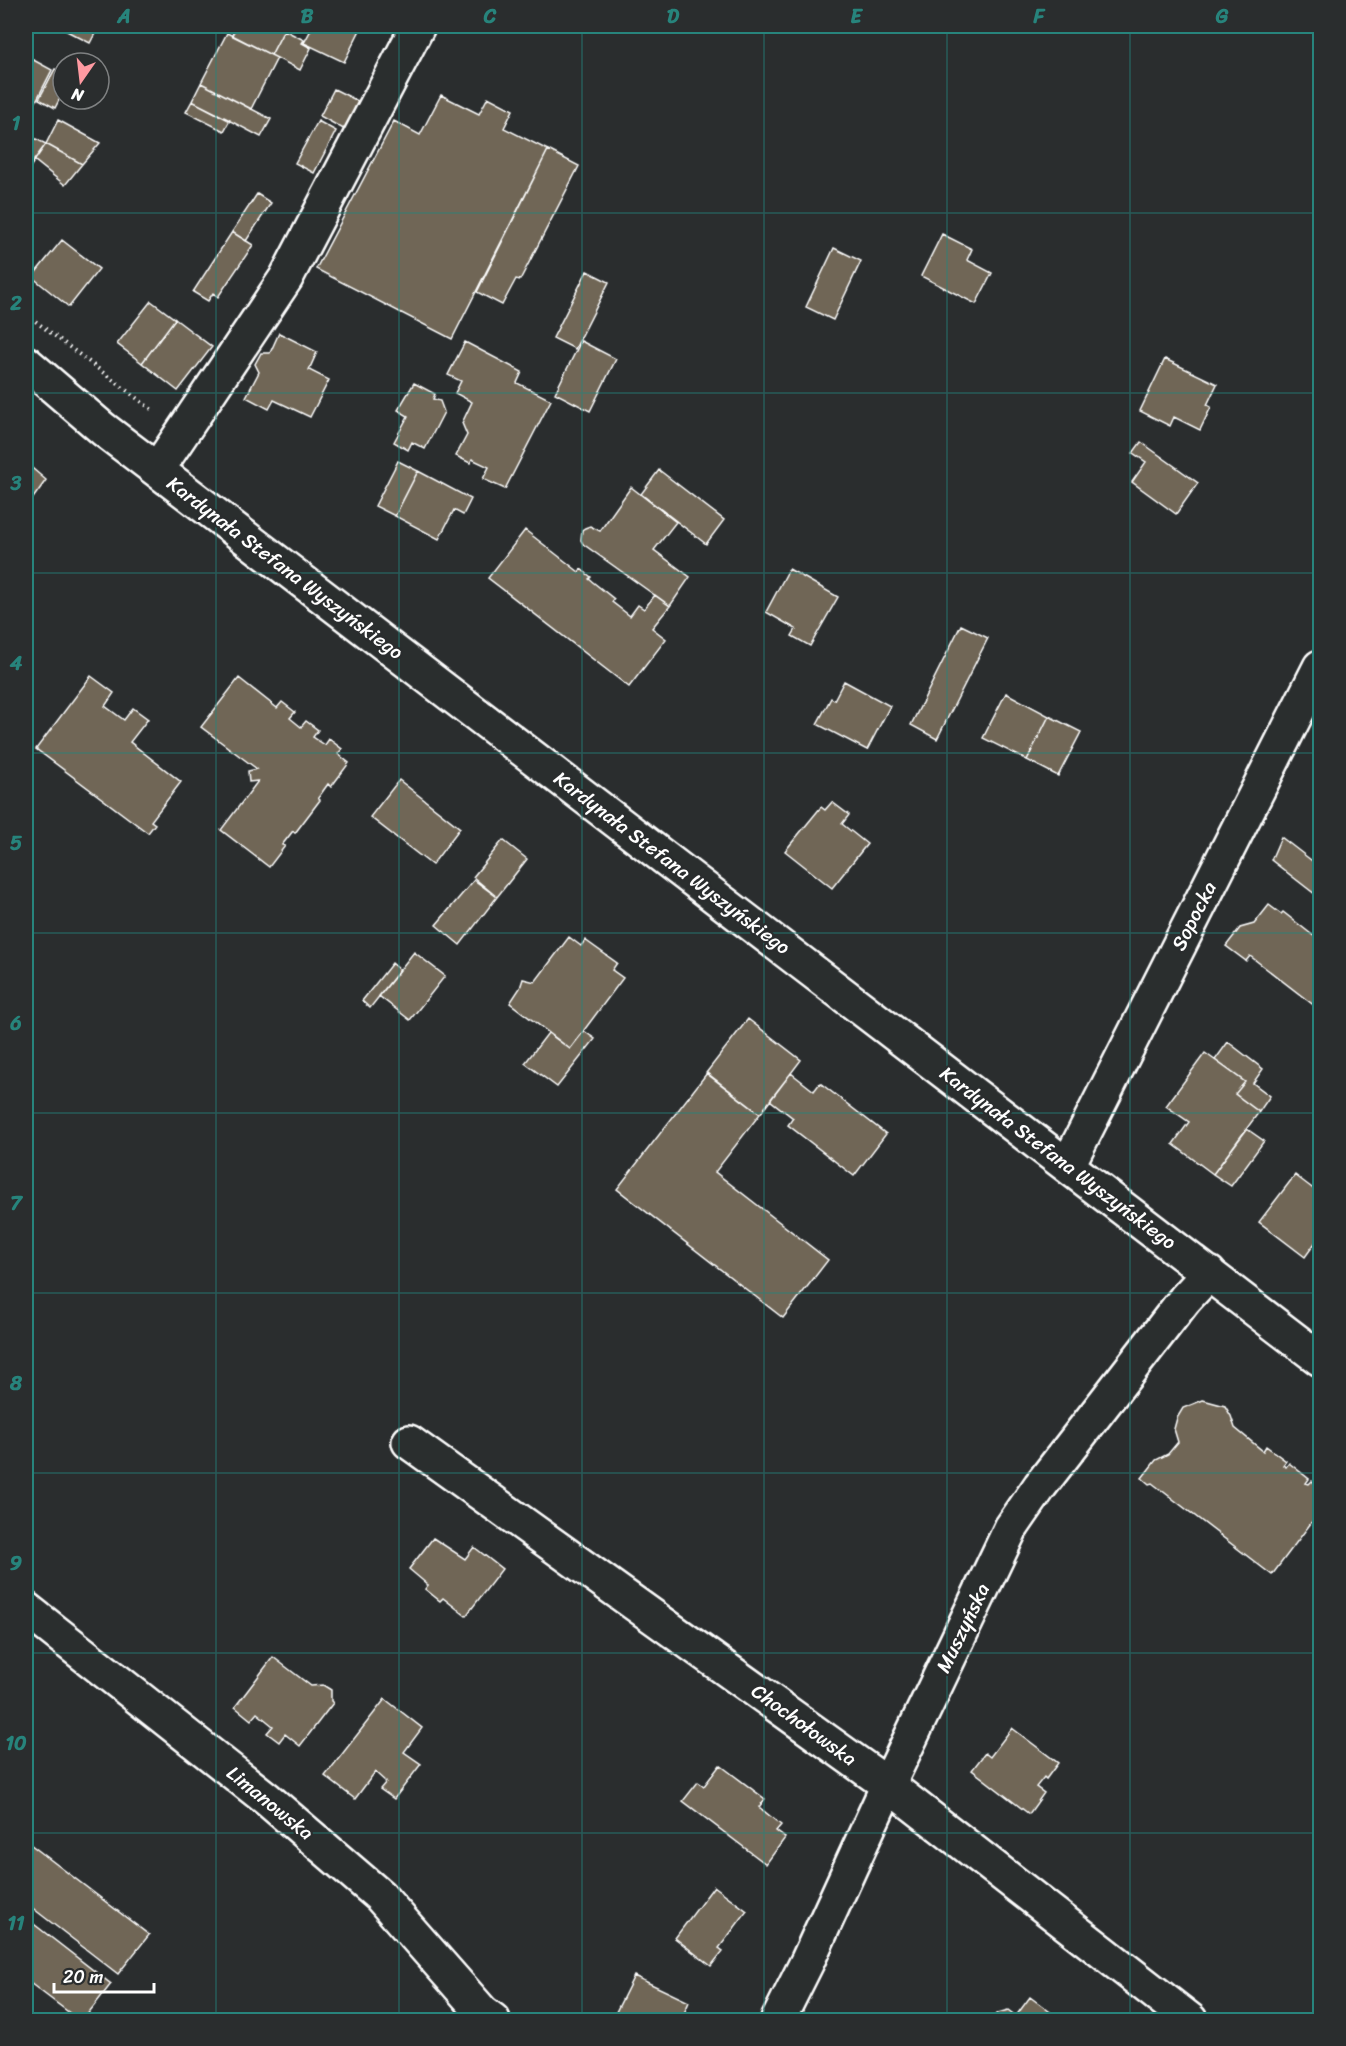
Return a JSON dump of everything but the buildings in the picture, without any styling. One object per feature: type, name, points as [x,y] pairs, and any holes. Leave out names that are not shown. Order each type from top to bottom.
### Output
[{"type":"street","points":[[157,470],[286,278],[418,26]]},
{"type":"street","name":"Kardynała Stefana Wyszyńskiego","points":[[26,363],[103,429],[1320,1359]]},
{"type":"street","name":"Sopocka","points":[[1068,1165],[1320,668]]},
{"type":"street","name":"Muszyńska","points":[[778,2020],[1011,1528],[1061,1458],[1185,1299],[1209,1273]]},
{"type":"street","name":"Chochołowska","points":[[409,1442],[888,1785],[1190,2020]]},
{"type":"street","name":"Limanowska","points":[[26,1609],[267,1799],[380,1896],[482,2012],[493,2020]]},
{"type":"path","points":[[26,314],[182,433]]}]
